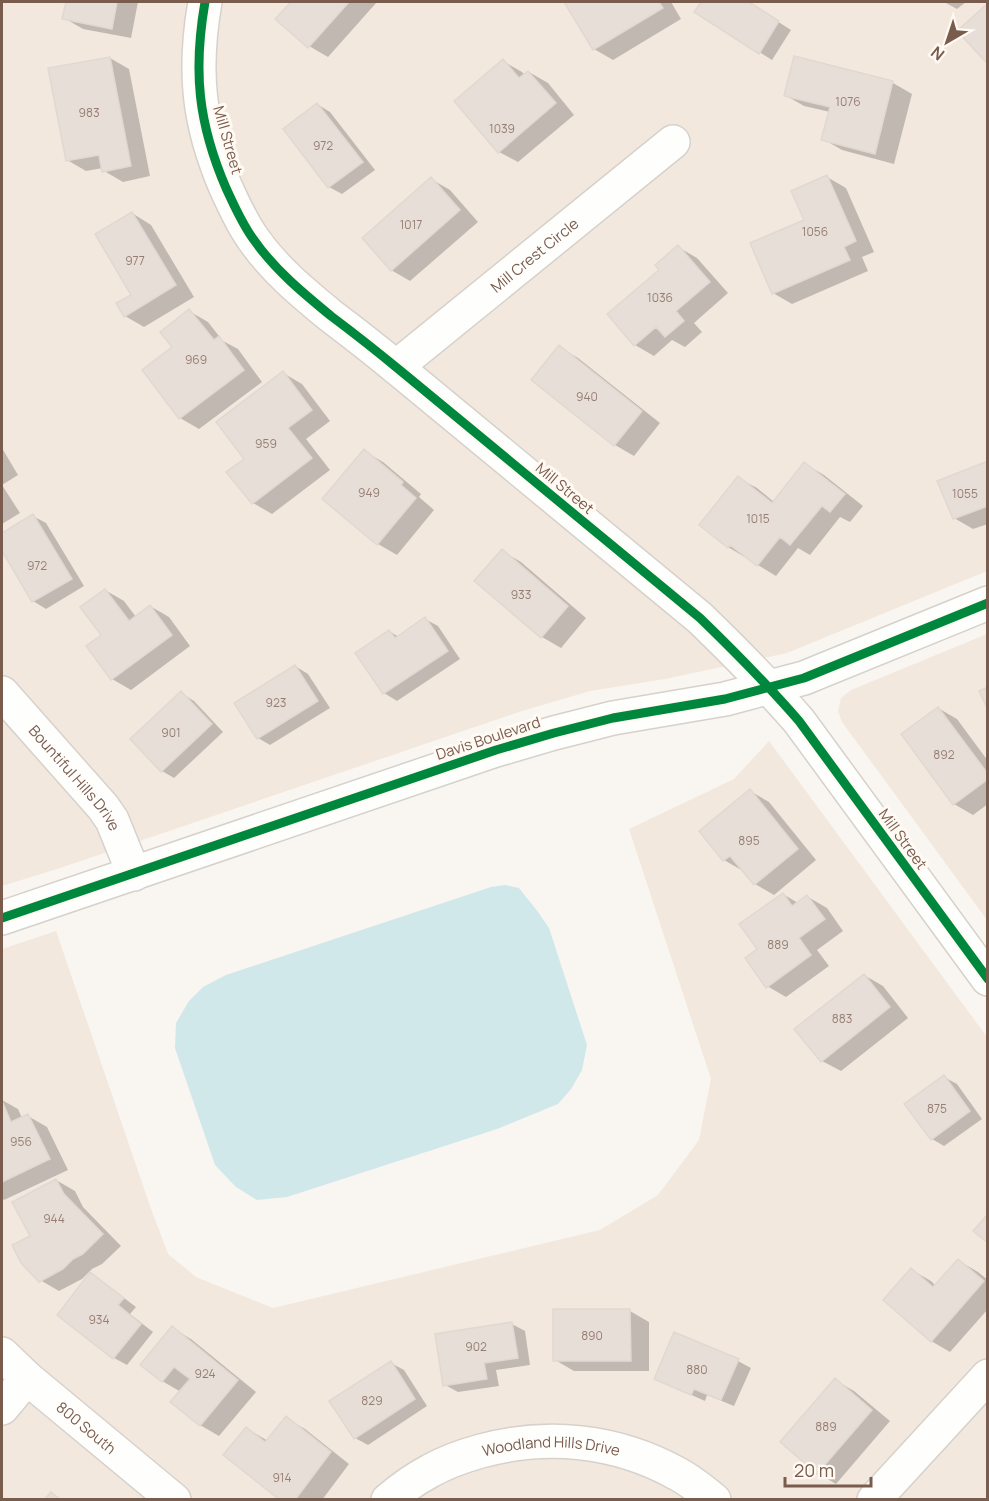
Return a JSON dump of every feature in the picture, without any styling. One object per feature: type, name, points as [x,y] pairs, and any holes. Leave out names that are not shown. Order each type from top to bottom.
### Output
[{"type":"street","name":"Mill Street","points":[[205,2],[199,34],[198,81],[204,124],[216,164],[233,203],[252,238],[274,266],[299,289],[700,618],[770,687],[799,721],[987,979]]},
{"type":"street","name":"Mill Crest Circle","points":[[396,367],[673,142]]},
{"type":"street","name":"Davis Boulevard","points":[[2,918],[485,754],[554,733],[613,718],[725,699],[816,674],[987,603]]},
{"type":"street","name":"Bountiful Hills Drive","points":[[2,693],[103,807],[112,820],[134,874]]},
{"type":"street","name":"800 South","points":[[2,1354],[27,1378],[174,1500]]},
{"type":"street","points":[[874,1500],[987,1376]]},
{"type":"street","points":[[2,1408],[27,1378]]},
{"type":"street","name":"Woodland Hills Drive","points":[[388,1500],[431,1470],[460,1457],[525,1442],[552,1441],[604,1446],[655,1462],[678,1474],[714,1500]]},
{"type":"shaded area","points":[[2,2],[987,2],[987,571],[787,653],[665,679],[590,691],[522,711],[2,886]]},
{"type":"shaded area","points":[[987,634],[987,920],[842,722],[838,711],[841,698],[851,690]]},
{"type":"shaded area","points":[[769,741],[987,1037],[987,1499],[2,1499],[2,949],[56,931],[168,1254],[196,1277],[273,1308],[600,1230],[658,1195],[699,1140],[711,1079],[629,829],[734,779]]},
{"type":"water","points":[[505,885],[519,888],[549,928],[587,1045],[582,1070],[571,1089],[558,1104],[497,1129],[287,1197],[257,1200],[236,1187],[215,1165],[175,1048],[176,1023],[189,1001],[203,987],[226,975],[491,887]]},
{"type":"building","points":[[66,2],[117,2],[112,29],[62,19]]},
{"type":"building","points":[[291,2],[349,2],[308,48],[275,19]]},
{"type":"building","points":[[564,2],[659,2],[663,8],[593,50]]},
{"type":"building","points":[[701,2],[749,2],[779,21],[759,54],[694,12]]},
{"type":"building","points":[[988,3],[988,64],[957,31]]},
{"type":"building","points":[[794,56],[893,81],[875,154],[821,140],[830,107],[784,96]]},
{"type":"building","points":[[110,57],[131,166],[102,172],[99,155],[66,161],[48,68]]},
{"type":"building","points":[[503,59],[519,78],[528,71],[556,103],[498,153],[454,101]]},
{"type":"building","points":[[317,103],[363,162],[328,188],[283,129]]},
{"type":"building","points":[[827,175],[856,241],[844,247],[850,260],[772,294],[750,243],[804,220],[791,191]]},
{"type":"building","points":[[431,177],[460,210],[391,271],[362,238]]},
{"type":"building","points":[[132,212],[176,285],[124,317],[116,303],[131,295],[95,234]]},
{"type":"building","points":[[678,245],[710,282],[676,311],[684,321],[665,337],[656,327],[634,346],[607,314],[659,270],[655,265]]},
{"type":"building","points":[[189,309],[214,340],[219,336],[244,370],[179,419],[142,370],[172,347],[160,332]]},
{"type":"building","points":[[559,345],[642,411],[614,446],[531,380]]},
{"type":"building","points":[[283,371],[312,410],[288,428],[312,458],[252,504],[226,472],[244,459],[216,422]]},
{"type":"building","points":[[364,449],[403,482],[401,485],[416,498],[377,545],[322,499]]},
{"type":"building","points":[[988,461],[988,506],[953,519],[937,481]]},
{"type":"building","points":[[804,462],[845,494],[830,512],[822,506],[790,545],[780,537],[757,566],[730,545],[728,548],[699,525],[738,476],[772,503]]},
{"type":"building","points":[[33,514],[72,579],[32,602],[2,551],[2,533]]},
{"type":"building","points":[[502,549],[568,606],[541,638],[474,581]]},
{"type":"building","points":[[105,589],[129,621],[150,605],[172,635],[111,680],[86,646],[101,635],[80,607]]},
{"type":"building","points":[[425,617],[448,651],[383,694],[355,653],[389,630],[395,638]]},
{"type":"building","points":[[295,665],[318,701],[257,739],[234,703]]},
{"type":"building","points":[[988,687],[988,710],[979,691]]},
{"type":"building","points":[[181,691],[212,724],[161,772],[130,739]]},
{"type":"building","points":[[938,707],[988,774],[988,779],[953,805],[901,734]]},
{"type":"building","points":[[750,789],[798,849],[754,885],[730,856],[723,861],[699,831]]},
{"type":"building","points":[[783,893],[792,906],[807,895],[825,919],[799,938],[811,955],[766,988],[745,958],[757,949],[739,924]]},
{"type":"building","points":[[864,974],[890,1007],[821,1062],[794,1029]]},
{"type":"building","points":[[944,1075],[970,1111],[931,1140],[904,1104]]},
{"type":"building","points":[[2,1101],[11,1122],[28,1114],[50,1159],[2,1182]]},
{"type":"building","points":[[56,1179],[64,1194],[103,1234],[83,1254],[73,1259],[63,1269],[39,1282],[21,1263],[12,1245],[30,1236],[12,1202]]},
{"type":"building","points":[[988,1214],[988,1243],[973,1231]]},
{"type":"building","points":[[958,1259],[984,1281],[931,1342],[883,1300],[911,1268],[933,1287]]},
{"type":"building","points":[[90,1272],[124,1298],[118,1305],[141,1324],[113,1359],[57,1315]]},
{"type":"building","points":[[553,1309],[630,1309],[631,1361],[553,1361]]},
{"type":"building","points":[[512,1322],[518,1358],[484,1363],[487,1379],[443,1386],[435,1334]]},
{"type":"building","points":[[172,1326],[238,1380],[200,1426],[170,1402],[190,1379],[174,1367],[162,1382],[140,1365]]},
{"type":"building","points":[[674,1332],[739,1359],[721,1400],[694,1389],[691,1395],[654,1379]]},
{"type":"building","points":[[391,1361],[415,1399],[354,1439],[329,1401]]},
{"type":"building","points":[[835,1378],[872,1410],[817,1474],[780,1442]]},
{"type":"building","points":[[286,1416],[331,1452],[295,1500],[280,1500],[223,1455],[246,1427],[265,1442]]},
{"type":"building","points":[[51,1492],[61,1500],[44,1500]]},
{"type":"cycle path","points":[[205,2],[201,27],[199,74],[200,97],[209,141],[238,214],[262,251],[310,299],[700,618],[738,656],[799,721],[988,979]]},
{"type":"cycle path","points":[[2,918],[496,750],[613,718],[725,699],[804,678],[988,603]]}]
